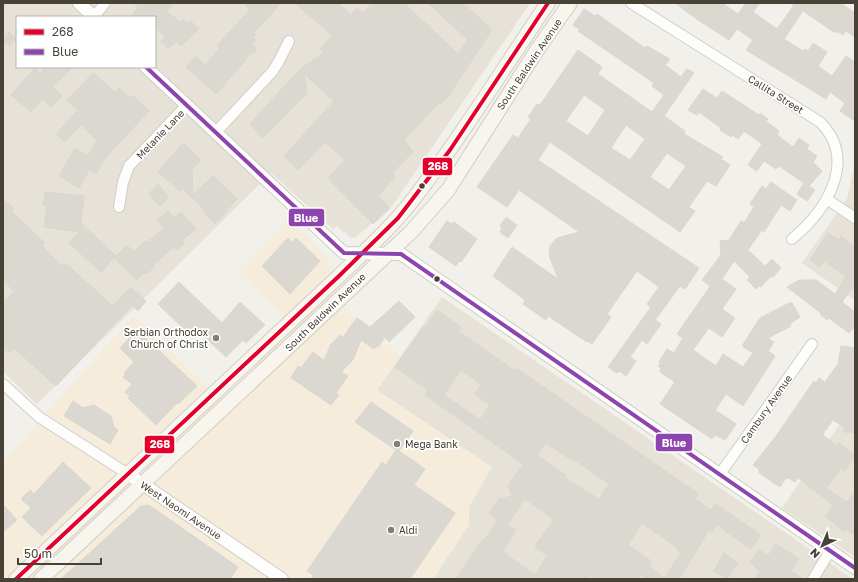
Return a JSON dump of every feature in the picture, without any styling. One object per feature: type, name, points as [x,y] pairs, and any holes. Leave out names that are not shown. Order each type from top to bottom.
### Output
[{"type":"main road","name":"South Baldwin Avenue","points":[[16,579],[362,254],[415,198],[548,3]]},
{"type":"main road","name":"South Baldwin Avenue","points":[[41,579],[411,232],[448,190],[533,56],[568,6]]},
{"type":"street","points":[[79,3],[93,16]]},
{"type":"street","points":[[95,16],[105,3]]},
{"type":"street","name":"Callita Street","points":[[630,3],[826,127],[839,145],[841,155],[839,181],[828,200]]},
{"type":"street","points":[[215,133],[272,72],[289,40]]},
{"type":"street","points":[[147,68],[344,253],[386,255],[401,254],[855,568]]},
{"type":"street","name":"Melanie Lane","points":[[119,207],[123,182],[129,166],[186,106]]},
{"type":"street","points":[[792,239],[806,228],[828,200],[855,218]]},
{"type":"street","name":"Cambury Avenue","points":[[720,474],[812,344]]},
{"type":"street","name":"West Naomi Avenue","points":[[3,384],[39,417],[144,484],[282,579]]},
{"type":"street","points":[[813,579],[830,551]]},
{"type":"shaded area","points":[[3,3],[530,3],[393,205],[356,237],[351,238],[337,226],[333,229],[271,173],[37,404],[3,372]]},
{"type":"shaded area","points":[[855,163],[855,300],[802,263],[847,199]]},
{"type":"shaded area","points":[[289,218],[328,258],[328,266],[347,312],[400,355],[377,390],[492,467],[469,507],[469,525],[433,579],[3,579],[3,461],[134,316],[231,410],[307,340],[237,272]]},
{"type":"shaded area","points":[[442,297],[853,579],[433,579],[469,525],[469,507],[491,467],[377,390]]},
{"type":"shaded area","points":[[855,402],[855,557],[782,508]]},
{"type":"building","points":[[133,3],[174,3],[167,11],[180,22],[183,19],[189,24],[191,21],[199,29],[181,46],[176,42],[168,48],[161,42],[165,37],[156,28],[156,16],[131,16],[138,8]]},
{"type":"building","points":[[243,3],[281,3],[254,33],[256,34],[253,37],[256,40],[252,44],[256,48],[256,52],[252,53],[216,94],[186,67],[196,56],[205,65],[220,48],[217,46],[220,42],[250,10]]},
{"type":"building","points":[[295,3],[338,3],[351,15],[357,8],[363,13],[372,3],[404,3],[458,54],[468,40],[428,3],[463,3],[492,30],[449,95],[442,103],[439,103],[404,140],[413,152],[392,173],[395,177],[378,196],[390,208],[373,224],[328,178],[345,160],[325,142],[298,170],[284,156],[334,101],[304,74],[307,93],[263,138],[250,124],[299,70],[323,53],[320,49],[332,35]]},
{"type":"building","points":[[675,3],[722,3],[738,14],[746,3],[760,3],[753,12],[777,29],[794,5],[791,3],[841,3],[855,13],[855,37],[846,31],[843,35],[838,32],[834,32],[803,11],[784,39],[803,51],[805,49],[808,51],[813,43],[827,52],[818,66],[832,76],[846,56],[855,62],[855,121],[840,111],[845,103],[830,92],[826,99],[746,50],[753,40],[737,29],[729,40]]},
{"type":"building","points":[[584,9],[595,16],[597,14],[645,48],[647,46],[670,59],[665,65],[681,77],[687,69],[694,73],[664,116],[685,131],[684,134],[723,157],[721,159],[730,165],[716,186],[707,181],[689,207],[695,211],[680,232],[550,142],[538,160],[699,268],[685,289],[680,286],[655,320],[661,324],[647,344],[642,340],[630,357],[636,361],[626,376],[620,371],[617,373],[608,367],[651,307],[647,304],[659,287],[637,271],[607,314],[611,317],[592,344],[548,316],[546,320],[523,304],[525,300],[493,276],[512,247],[558,279],[549,255],[550,246],[557,238],[579,232],[519,190],[507,207],[477,187],[513,135],[518,138],[531,119],[528,117],[537,104],[540,105],[578,50],[602,67],[598,74],[652,112],[664,95],[652,86],[654,83],[578,31],[580,30],[573,25]],"holes":[[[584,95],[605,110],[588,136],[566,121]],[[626,125],[645,139],[630,160],[611,148]],[[667,153],[686,166],[669,190],[650,177]]]},
{"type":"building","points":[[9,32],[16,38],[10,46],[3,40]]},
{"type":"building","points":[[35,68],[40,73],[45,68],[72,68],[53,87],[62,96],[51,107],[43,99],[31,112],[11,95]]},
{"type":"building","points":[[93,73],[115,92],[119,88],[130,98],[132,95],[149,111],[105,158],[96,174],[89,170],[79,188],[59,176],[75,148],[88,156],[97,140],[81,125],[65,142],[56,134],[78,110],[67,100]]},
{"type":"building","points":[[703,89],[717,98],[722,91],[759,115],[760,113],[768,119],[766,121],[779,131],[777,135],[793,147],[799,138],[809,145],[807,149],[817,156],[813,162],[822,171],[809,186],[815,190],[807,201],[797,194],[804,183],[779,166],[776,169],[764,161],[757,171],[748,165],[762,144],[744,131],[738,139],[732,135],[731,137],[720,130],[721,128],[699,112],[697,115],[688,110]]},
{"type":"building","points":[[183,143],[201,160],[192,170],[193,195],[213,176],[237,199],[215,224],[206,215],[207,214],[199,204],[183,189],[180,191],[158,172]]},
{"type":"building","points":[[771,182],[797,200],[790,211],[781,205],[764,232],[762,230],[748,250],[765,266],[772,259],[781,268],[773,277],[771,276],[761,287],[759,286],[756,289],[747,280],[750,277],[734,261],[722,279],[736,289],[722,309],[735,318],[722,337],[709,328],[693,350],[716,366],[723,354],[743,367],[753,353],[742,346],[760,318],[789,303],[792,303],[800,317],[790,324],[791,326],[768,338],[774,342],[768,351],[775,356],[743,406],[726,394],[715,410],[736,424],[725,440],[715,435],[712,439],[660,404],[675,382],[660,372],[661,368],[658,366],[661,363],[659,362],[667,349],[674,353],[683,338],[677,334],[710,286],[702,280],[721,255],[720,241],[729,240],[741,221],[744,223],[754,207],[750,204],[762,186],[766,189]]},
{"type":"building","points":[[158,184],[169,197],[160,206],[148,194]]},
{"type":"building","points":[[45,192],[84,196],[81,223],[116,256],[101,272],[69,243],[79,232],[44,227],[47,206],[43,206]]},
{"type":"building","points":[[3,199],[14,209],[12,212],[45,243],[42,246],[62,266],[65,263],[113,306],[131,287],[146,301],[138,311],[132,305],[56,386],[14,348],[9,353],[3,348],[3,303],[14,291],[3,280]]},
{"type":"building","points":[[168,211],[174,218],[181,212],[196,229],[182,240],[185,243],[177,250],[174,247],[153,265],[155,266],[147,274],[144,272],[137,280],[114,258],[127,245],[134,252],[145,241],[147,242],[164,229],[157,220]]},
{"type":"building","points":[[506,217],[517,225],[508,238],[500,232],[502,228],[500,226]]},
{"type":"building","points":[[447,221],[452,224],[454,222],[477,239],[461,262],[459,261],[456,266],[429,247]]},
{"type":"building","points":[[828,233],[839,240],[841,236],[855,247],[855,284],[842,302],[855,312],[855,326],[849,333],[829,318],[827,320],[820,314],[821,313],[787,287],[799,280],[816,280],[835,294],[846,277],[824,261],[820,267],[810,260]]},
{"type":"building","points":[[288,238],[292,242],[296,238],[320,261],[290,294],[262,266]]},
{"type":"building","points":[[179,282],[222,323],[240,302],[265,325],[246,343],[243,340],[226,357],[194,327],[188,333],[158,304]]},
{"type":"building","points":[[399,301],[415,317],[389,342],[385,337],[378,347],[376,346],[374,349],[361,340],[353,360],[341,372],[348,376],[336,393],[339,395],[331,405],[291,378],[298,366],[301,368],[313,352],[324,360],[331,344],[340,335],[343,337],[357,318],[370,327]]},
{"type":"building","points":[[437,310],[461,327],[458,331],[514,370],[516,368],[696,492],[698,495],[695,499],[711,510],[716,504],[761,535],[751,549],[717,525],[712,532],[709,530],[679,579],[646,579],[641,575],[638,579],[598,579],[591,575],[588,579],[456,579],[483,539],[485,540],[498,520],[489,513],[499,499],[512,496],[508,485],[523,464],[425,395],[428,390],[395,367],[424,326],[425,328]],"holes":[[[461,370],[481,384],[475,394],[490,405],[480,420],[444,395]],[[546,443],[575,462],[576,461],[609,484],[599,499],[565,478],[566,475],[537,455]],[[525,499],[554,520],[535,546],[547,556],[535,575],[503,552],[516,530],[507,525]],[[642,523],[678,548],[677,550],[681,553],[664,578],[649,566],[652,562],[650,560],[628,545]]]},
{"type":"building","points":[[137,330],[197,386],[178,404],[177,403],[156,425],[128,398],[130,396],[125,392],[132,384],[123,377],[126,374],[124,373],[134,362],[120,348]]},
{"type":"building","points":[[841,346],[855,348],[855,433],[844,432],[845,428],[833,420],[825,431],[823,431],[823,435],[837,446],[839,443],[855,455],[845,471],[841,468],[826,488],[847,502],[855,491],[855,535],[846,529],[845,532],[825,516],[833,505],[798,478],[795,482],[789,478],[786,478],[780,487],[759,473],[759,469],[753,465],[776,436],[814,381],[816,383],[819,378],[825,382],[838,364]]},
{"type":"building","points":[[73,401],[83,408],[94,405],[111,416],[114,427],[118,430],[110,444],[64,416]]},
{"type":"building","points":[[371,402],[413,431],[399,451],[425,469],[414,485],[455,513],[410,579],[311,579],[313,575],[307,571],[382,462],[386,465],[396,450],[355,422]]},
{"type":"building","points":[[63,462],[91,488],[42,536],[22,517],[31,508],[21,499],[30,490],[34,494]]},
{"type":"building","points":[[3,504],[17,520],[3,532]]},
{"type":"building","points":[[149,505],[238,567],[230,579],[61,579],[141,506]]},
{"type":"building","points":[[776,544],[799,559],[791,571],[802,579],[754,579],[760,571],[750,563],[759,549],[768,556]]},
{"type":"building","points":[[724,553],[738,563],[727,579],[714,571]]},
{"type":"transit line","name":"268","points":[[16,579],[339,276],[398,218],[450,150],[548,3]]},
{"type":"transit line","name":"Blue","points":[[147,68],[344,253],[401,254],[855,568]]},
{"type":"place","name":"Serbian Orthodox Church of Christ","points":[[216,338]]},
{"type":"place","name":"Mega Bank","points":[[397,444]]},
{"type":"place","name":"Aldi","points":[[391,530]]}]
